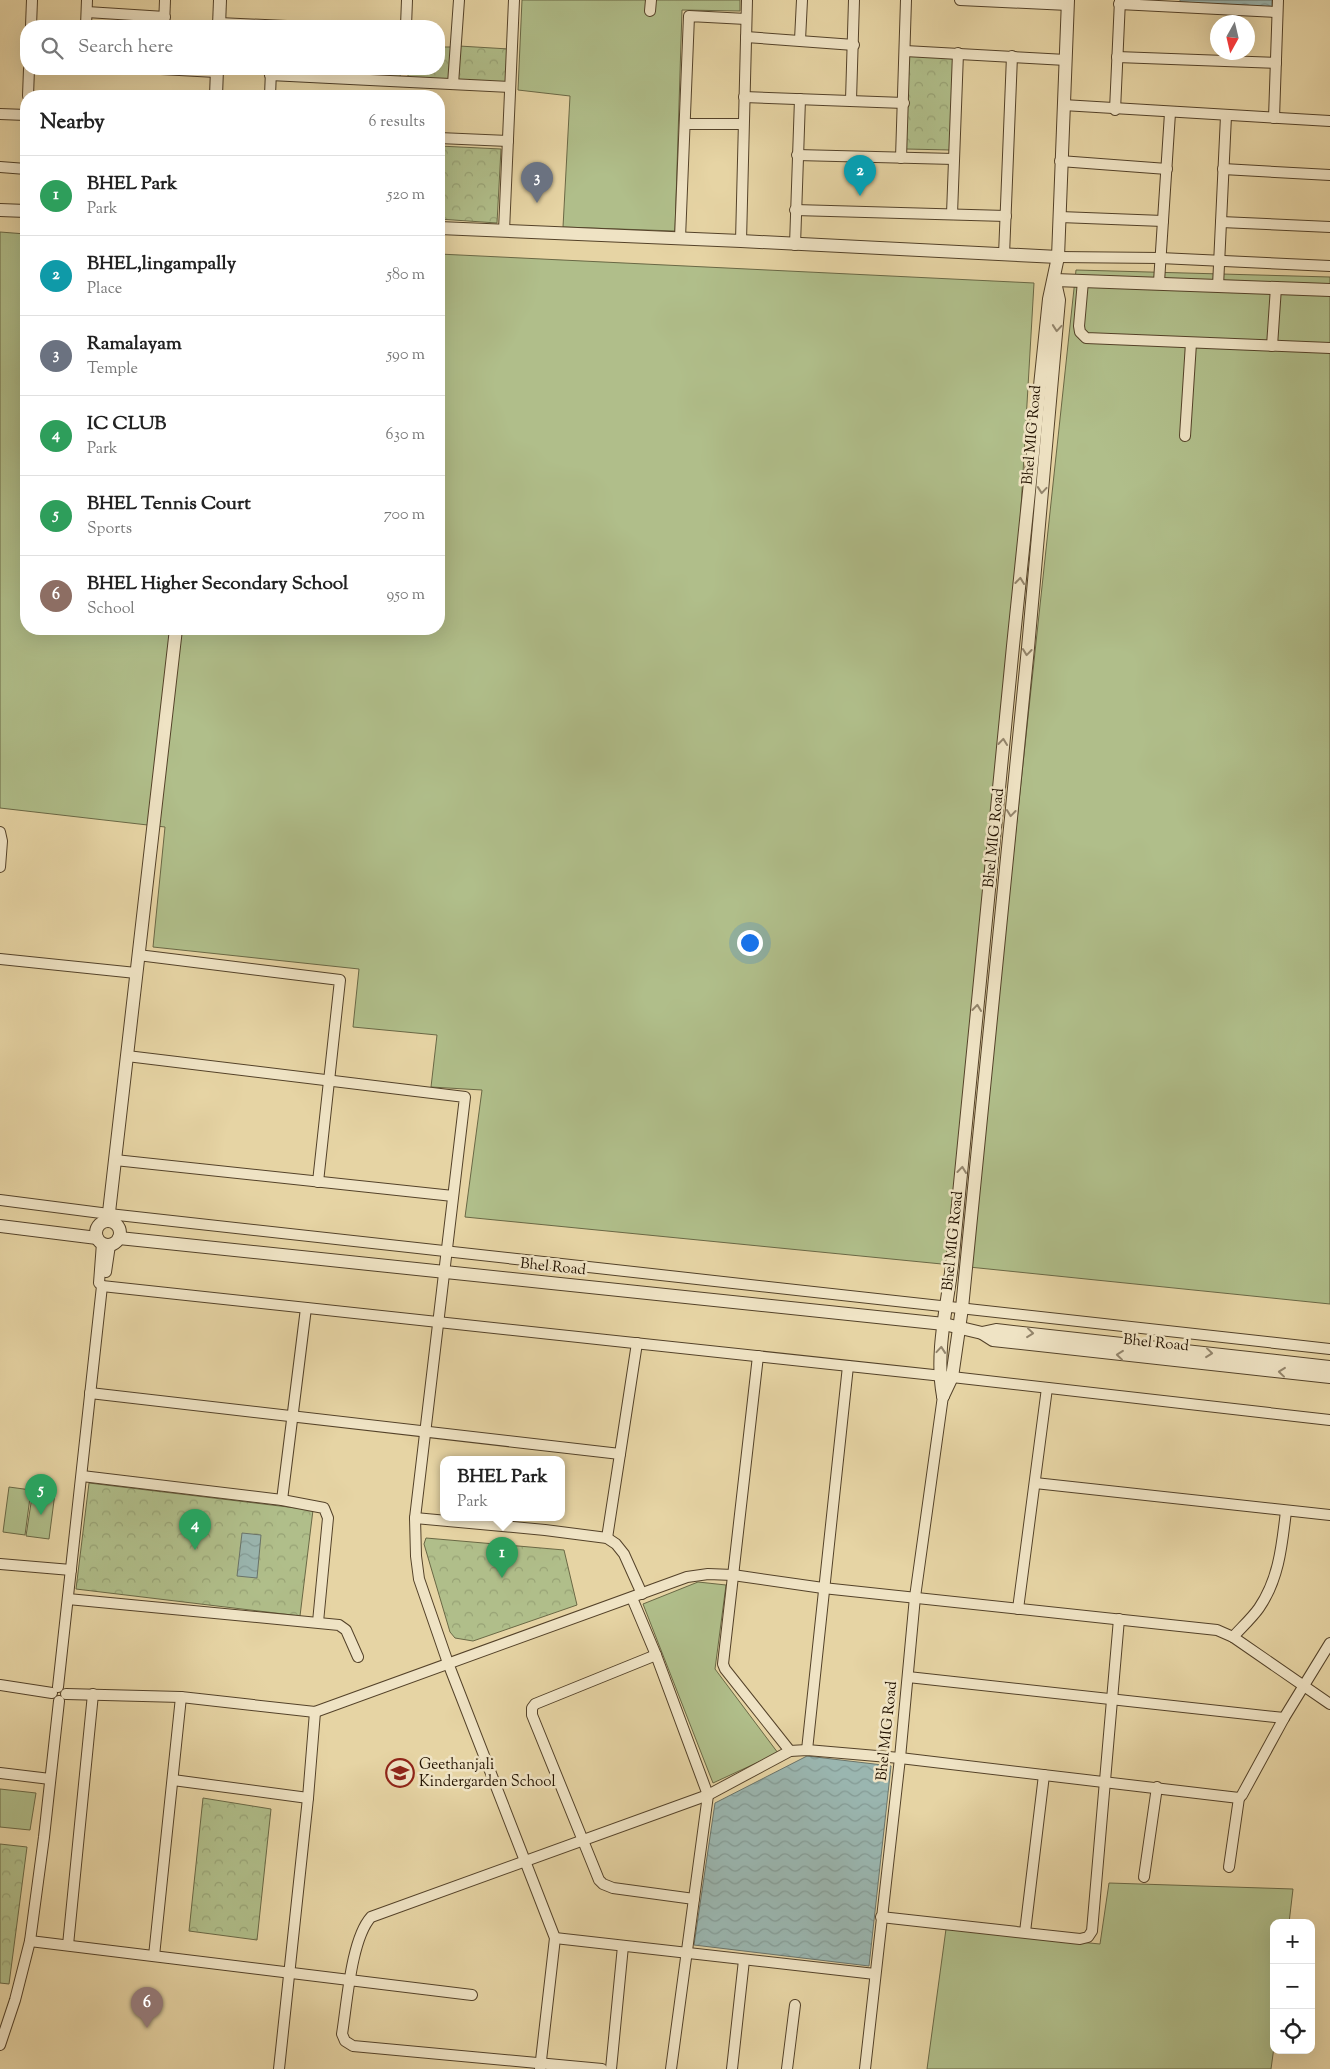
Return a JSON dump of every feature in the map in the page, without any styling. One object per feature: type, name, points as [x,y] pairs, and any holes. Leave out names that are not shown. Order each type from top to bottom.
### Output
[{"type":"street","points":[[31,20],[32,0]]},
{"type":"street","points":[[86,20],[87,0]]},
{"type":"street","points":[[164,20],[165,0]]},
{"type":"street","points":[[219,20],[220,0]]},
{"type":"street","points":[[406,20],[407,0]]},
{"type":"street","points":[[453,84],[459,0]]},
{"type":"street","points":[[504,231],[514,0]]},
{"type":"street","points":[[650,11],[651,0]]},
{"type":"street","points":[[741,241],[747,0]]},
{"type":"street","points":[[800,40],[802,0]]},
{"type":"street","points":[[851,100],[854,0]]},
{"type":"street","points":[[901,158],[906,0]]},
{"type":"street","points":[[961,0],[1068,3]]},
{"type":"street","points":[[1274,118],[1278,0]]},
{"type":"street","points":[[1115,110],[1120,2],[1277,12]]},
{"type":"street","name":"Bhel MIG Road","points":[[943,1396],[939,1376],[944,1324],[1049,299],[1055,280],[1058,257],[1060,161],[1068,3]]},
{"type":"street","points":[[87,12],[149,20]]},
{"type":"street","points":[[680,238],[689,16],[746,19]]},
{"type":"street","points":[[746,37],[854,44]]},
{"type":"street","points":[[905,50],[1066,60]]},
{"type":"street","points":[[952,214],[958,53]]},
{"type":"street","points":[[1004,255],[1012,56]]},
{"type":"street","points":[[1117,57],[1276,63]]},
{"type":"street","points":[[28,90],[29,75]]},
{"type":"street","points":[[216,75],[216,90]]},
{"type":"street","points":[[270,90],[271,75]]},
{"type":"street","points":[[316,75],[510,87]]},
{"type":"street","points":[[744,97],[904,103]]},
{"type":"street","points":[[795,245],[800,99]]},
{"type":"street","points":[[1063,105],[1115,110],[1330,121],[1330,112]]},
{"type":"street","points":[[1159,282],[1170,113]]},
{"type":"street","points":[[0,114],[20,116]]},
{"type":"street","points":[[1218,286],[1226,116]]},
{"type":"street","points":[[685,124],[743,124]]},
{"type":"street","points":[[445,138],[508,142]]},
{"type":"street","points":[[797,155],[954,159]]},
{"type":"street","points":[[1060,161],[1167,169]]},
{"type":"street","points":[[0,168],[20,169]]},
{"type":"street","points":[[1223,170],[1330,175]]},
{"type":"street","points":[[0,210],[20,212]]},
{"type":"street","points":[[795,210],[1006,216]]},
{"type":"street","points":[[1060,217],[1163,221]]},
{"type":"street","points":[[1221,222],[1330,227]]},
{"type":"street","points":[[445,228],[680,238],[1004,255],[1160,258],[1330,266]]},
{"type":"street","points":[[1055,280],[1159,282],[1330,290]]},
{"type":"street","name":"Bhel MIG Road","points":[[865,2069],[900,1758],[915,1597],[943,1396],[952,1377],[962,1308],[1031,618],[1059,300],[1055,280]]},
{"type":"street","points":[[1083,281],[1079,326],[1081,335],[1086,338],[1330,348]]},
{"type":"street","points":[[1272,346],[1276,287]]},
{"type":"street","points":[[1184,436],[1191,343]]},
{"type":"street","points":[[0,2045],[30,1941],[50,1779],[102,1286],[105,1283],[107,1241],[98,1226],[109,1217],[175,635]]},
{"type":"street","points":[[0,832],[2,841],[0,867]]},
{"type":"street","points":[[138,955],[340,980],[318,1182]]},
{"type":"street","points":[[0,958],[136,973]]},
{"type":"street","points":[[127,1056],[465,1097],[415,1518],[416,1556],[419,1579],[448,1663],[555,1938],[540,2066]]},
{"type":"street","points":[[115,1160],[453,1196]]},
{"type":"street","points":[[0,1200],[109,1217],[446,1250],[1330,1349]]},
{"type":"street","points":[[107,1241],[119,1226],[109,1217]]},
{"type":"street","name":"Bhel Road","points":[[0,1226],[107,1241],[444,1271],[944,1324],[982,1333],[993,1340],[1060,1349],[1330,1377]]},
{"type":"street","points":[[102,1286],[952,1377],[1330,1420]]},
{"type":"street","points":[[282,1500],[306,1308]]},
{"type":"street","name":"Bhel Road","points":[[982,1333],[996,1330],[1330,1367]]},
{"type":"street","points":[[607,1538],[637,1343]]},
{"type":"street","points":[[758,1356],[723,1664],[790,1751]]},
{"type":"street","points":[[807,1750],[848,1366]]},
{"type":"street","points":[[1018,1609],[1047,1388]]},
{"type":"street","points":[[90,1393],[620,1454]]},
{"type":"street","points":[[82,1476],[282,1500],[324,1508],[328,1518],[318,1622]]},
{"type":"street","points":[[1035,1483],[1330,1515]]},
{"type":"street","points":[[1232,1637],[1259,1608],[1270,1588],[1279,1566],[1286,1510]]},
{"type":"street","points":[[415,1518],[440,1520]]},
{"type":"street","points":[[448,1521],[607,1538],[616,1544],[624,1554],[656,1654],[708,1795],[671,2069]]},
{"type":"street","points":[[0,1564],[71,1570]]},
{"type":"street","points":[[0,1684],[59,1694],[182,1697],[315,1712],[687,1577],[708,1574],[1217,1630],[1232,1637],[1330,1704]]},
{"type":"street","points":[[68,1599],[339,1624],[343,1627],[358,1657]]},
{"type":"street","points":[[881,1917],[1080,1938],[1088,1937],[1092,1931],[1119,1619]]},
{"type":"street","points":[[1228,1867],[1239,1798],[1284,1718],[1330,1643]]},
{"type":"street","points":[[656,1654],[535,1704],[532,1708],[532,1715],[599,1880],[608,1887],[694,1899]]},
{"type":"street","points":[[908,1678],[1284,1718]]},
{"type":"street","points":[[68,1945],[93,1694]]},
{"type":"street","points":[[154,1956],[182,1697]]},
{"type":"street","points":[[278,2069],[308,1798],[315,1712]]},
{"type":"street","points":[[602,2069],[540,2066],[353,2046],[345,2041],[342,2034],[360,1932],[371,1917],[708,1795],[790,1751],[807,1750],[900,1758],[1239,1798]]},
{"type":"street","points":[[0,1773],[50,1779]]},
{"type":"street","points":[[1025,1932],[1044,1775]]},
{"type":"street","points":[[172,1780],[308,1798]]},
{"type":"street","points":[[1144,1877],[1156,1788]]},
{"type":"street","points":[[555,1938],[875,1974]]},
{"type":"street","points":[[30,1941],[472,1995]]},
{"type":"street","points":[[610,2069],[623,1946]]},
{"type":"street","points":[[732,2069],[744,1960]]},
{"type":"street","points":[[787,2069],[794,2005]]},
{"type":"green space","points":[[522,0],[740,0],[740,11],[682,10],[675,231],[563,227],[570,96],[518,90]]},
{"type":"green space","points":[[459,46],[509,49],[507,84],[457,80]]},
{"type":"green space","points":[[445,47],[453,47],[451,80],[408,79],[408,75],[445,75]]},
{"type":"green space","points":[[908,56],[954,58],[950,150],[906,149]]},
{"type":"green space","points":[[359,75],[400,75],[400,77]]},
{"type":"green space","points":[[445,146],[501,149],[497,223],[445,219]]},
{"type":"green space","points":[[0,232],[20,234],[20,635],[445,635],[445,254],[1034,283],[1013,646],[952,1265],[465,1217],[482,1090],[431,1087],[437,1035],[353,1027],[359,969],[153,947],[165,827],[0,808]]},
{"type":"green space","points":[[1076,270],[1330,277],[1330,1304],[969,1267]]},
{"type":"green space","points":[[89,1483],[313,1510],[300,1616],[76,1589]]},
{"type":"green space","points":[[9,1487],[31,1490],[25,1535],[3,1532]]},
{"type":"green space","points":[[33,1490],[55,1493],[49,1539],[26,1536]]},
{"type":"green space","points":[[426,1538],[564,1550],[577,1605],[473,1641],[455,1638],[450,1632],[424,1544]]},
{"type":"green space","points":[[698,1582],[726,1585],[715,1669],[778,1753],[713,1783],[643,1604]]},
{"type":"green space","points":[[0,1789],[36,1793],[30,1830],[0,1827]]},
{"type":"green space","points":[[203,1798],[271,1809],[257,1940],[189,1931]]},
{"type":"green space","points":[[0,1844],[27,1847],[9,1984],[0,1983]]},
{"type":"green space","points":[[1109,1883],[1293,1889],[1289,1919],[1270,1919],[1270,2054],[1273,2054],[1271,2069],[927,2069],[946,1929],[1100,1944]]},
{"type":"water","points":[[1180,0],[1272,0],[1272,7],[1180,2]]},
{"type":"water","points":[[242,1533],[261,1535],[257,1578],[237,1576]]},
{"type":"water","points":[[807,1756],[891,1766],[869,1966],[694,1945],[715,1803]]},
{"type":"place","name":"BHEL,lingampally","points":[[860,196]]},
{"type":"place","name":"Ramalayam","points":[[537,203]]},
{"type":"place","name":"BHEL Tennis Court","points":[[41,1515]]},
{"type":"place","name":"IC CLUB","points":[[195,1550]]},
{"type":"place","name":"BHEL Park","points":[[502,1578]]},
{"type":"place","name":"Geethanjali Kindergarden School","points":[[400,1773]]},
{"type":"place","name":"BHEL Higher Secondary School","points":[[147,2028]]}]
